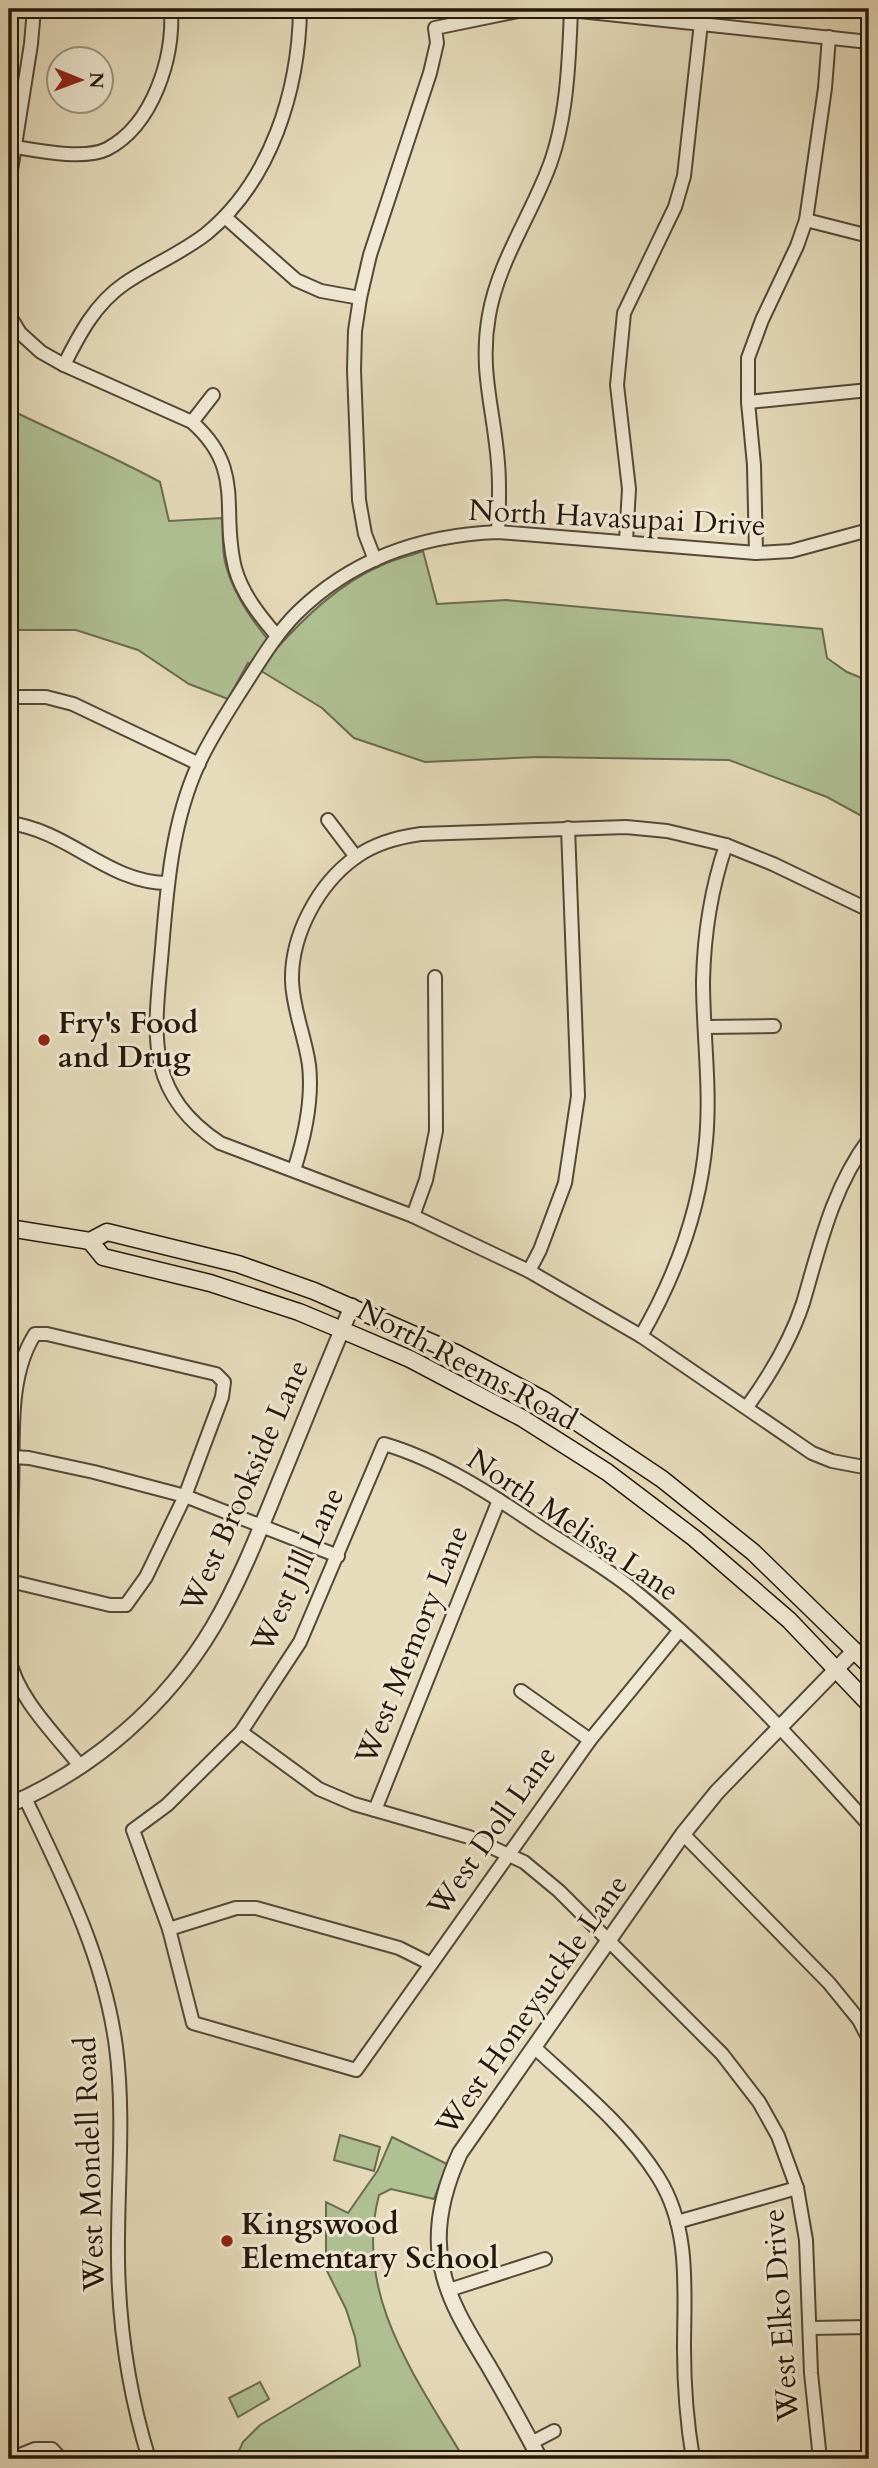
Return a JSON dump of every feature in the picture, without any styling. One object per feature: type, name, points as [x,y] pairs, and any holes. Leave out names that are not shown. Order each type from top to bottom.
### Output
[{"type":"main road","name":"North Reems Road","points":[[9,1228],[90,1241],[107,1232],[238,1264],[352,1307],[456,1353],[544,1400],[651,1472],[753,1552],[869,1665]]},
{"type":"main road","name":"North Reems Road","points":[[90,1241],[103,1257],[199,1280],[264,1300],[342,1330],[410,1359],[522,1418],[607,1472],[694,1538],[789,1620],[869,1704]]},
{"type":"street","points":[[9,183],[34,9]]},
{"type":"street","points":[[16,148],[76,154],[106,149],[145,116],[168,58],[172,30],[171,9]]},
{"type":"street","points":[[64,365],[80,334],[109,297],[138,275],[190,245],[225,217],[253,180],[281,121],[296,61],[300,9]]},
{"type":"street","points":[[375,560],[365,534],[359,500],[354,370],[355,331],[370,255],[430,74],[437,43],[435,28],[528,9]]},
{"type":"street","points":[[498,532],[498,463],[485,377],[489,313],[504,264],[547,172],[559,134],[569,43],[566,9],[869,42]]},
{"type":"street","points":[[626,541],[629,489],[617,385],[624,313],[674,207],[684,176],[701,23]]},
{"type":"street","points":[[756,553],[748,358],[806,220],[825,88],[829,37]]},
{"type":"street","points":[[225,217],[296,280],[321,291],[360,298]]},
{"type":"street","points":[[806,220],[869,236]]},
{"type":"street","points":[[9,315],[20,333],[41,352],[64,365],[192,422],[208,436],[219,453],[227,476],[232,552],[240,581],[251,603],[277,636]]},
{"type":"street","points":[[748,402],[869,390]]},
{"type":"street","points":[[192,422],[213,395]]},
{"type":"street","name":"North Havasupai Drive","points":[[869,533],[791,551],[756,553],[498,532],[446,537],[353,569],[297,613],[277,636],[238,695],[199,764],[177,834],[168,883],[155,1023],[156,1049],[166,1083],[185,1112],[201,1129],[220,1143],[413,1216],[529,1271],[641,1336],[747,1407],[792,1441],[832,1461],[869,1468]]},
{"type":"street","points":[[9,696],[46,697],[73,704],[199,764]]},
{"type":"street","points":[[328,820],[356,857]]},
{"type":"street","points":[[9,823],[50,833],[129,877],[149,883],[168,883]]},
{"type":"street","points":[[294,1170],[305,1136],[309,1101],[309,1066],[292,981],[294,949],[316,899],[356,857],[380,845],[405,836],[568,828],[626,827],[667,831],[726,845],[773,864],[869,910]]},
{"type":"street","points":[[529,1271],[540,1250],[565,1183],[578,1096],[568,828]]},
{"type":"street","points":[[641,1336],[676,1269],[697,1202],[708,1102],[703,981],[706,938],[717,872],[726,845]]},
{"type":"street","points":[[413,1216],[426,1180],[436,1131],[435,977]]},
{"type":"street","points":[[705,1027],[774,1026]]},
{"type":"street","points":[[747,1407],[786,1344],[802,1304],[826,1223],[843,1182],[869,1139]]},
{"type":"street","name":"West Brookside Lane","points":[[9,1805],[81,1767],[123,1734],[185,1668],[213,1628],[262,1525],[352,1307]]},
{"type":"street","points":[[9,1646],[10,1581],[13,1457],[16,1391],[27,1346],[35,1334],[47,1334],[133,1352],[216,1374],[224,1382],[222,1397],[185,1496],[146,1577],[126,1605],[110,1605],[10,1581]]},
{"type":"street","name":"North Melissa Lane","points":[[384,1444],[408,1451],[499,1500],[633,1589],[781,1727],[869,1825]]},
{"type":"street","name":"West Jill Lane","points":[[169,1930],[133,1830],[167,1805],[241,1732],[300,1642],[384,1444]]},
{"type":"street","points":[[13,1457],[94,1472],[185,1496],[338,1556]]},
{"type":"street","name":"West Memory Lane","points":[[375,1810],[499,1500]]},
{"type":"street","name":"West Doll Lane","points":[[169,1930],[193,2023],[356,2070],[590,1740],[680,1630]]},
{"type":"street","name":"West Honeysuckle Lane","points":[[540,2459],[460,2317],[441,2268],[439,2226],[443,2201],[454,2167],[460,2153],[683,1834],[717,1792],[855,1650]]},
{"type":"street","points":[[9,1657],[12,1674],[22,1692],[81,1767]]},
{"type":"street","points":[[521,1691],[590,1740]]},
{"type":"street","name":"West Elko Drive","points":[[241,1732],[319,1789],[355,1804],[469,1837],[524,1862],[559,1891],[722,2054],[765,2113],[778,2136],[797,2188],[806,2240],[811,2373],[820,2459]]},
{"type":"street","name":"West Mondell Road","points":[[25,1798],[82,1919],[100,1971],[112,2022],[120,2113],[118,2259],[121,2321],[131,2390],[149,2459]]},
{"type":"street","points":[[683,1834],[829,1983],[859,2020],[869,2039]]},
{"type":"street","points":[[169,1930],[236,1908],[256,1908],[399,1948],[431,1964]]},
{"type":"street","points":[[534,2047],[626,2133],[660,2180],[677,2222],[685,2267],[684,2351],[693,2459]]},
{"type":"street","points":[[677,2222],[797,2188]]},
{"type":"street","points":[[449,2290],[545,2259]]},
{"type":"street","points":[[810,2328],[869,2327]]},
{"type":"street","points":[[531,2443],[554,2431]]},
{"type":"street","points":[[10,2459],[32,2450],[47,2448],[57,2452],[61,2459]]},
{"type":"green space","points":[[9,409],[160,482],[169,521],[222,518],[224,557],[233,586],[252,619],[276,649],[299,624],[352,581],[387,563],[423,551],[437,604],[506,600],[822,629],[827,658],[847,672],[869,681],[869,820],[827,797],[729,760],[538,757],[425,762],[354,738],[322,708],[248,663],[228,699],[189,684],[138,650],[76,630],[9,630]]},
{"type":"green space","points":[[340,2135],[380,2147],[374,2171],[334,2160]]},
{"type":"green space","points":[[392,2137],[447,2164],[434,2199],[391,2189],[379,2195],[373,2232],[375,2267],[382,2301],[394,2334],[409,2366],[464,2459],[235,2459],[243,2442],[260,2425],[360,2366],[346,2309],[326,2269],[326,2202],[348,2213],[378,2170]]},
{"type":"green space","points":[[260,2382],[269,2399],[238,2417],[229,2398]]},
{"type":"place","name":"Fry's Food and Drug","points":[[44,1040]]},
{"type":"place","name":"Kingswood Elementary School","points":[[227,2241]]}]
